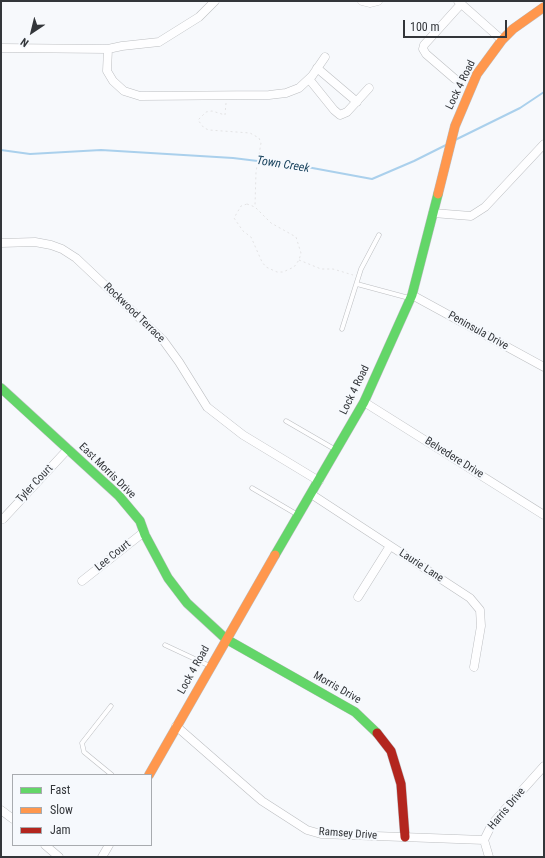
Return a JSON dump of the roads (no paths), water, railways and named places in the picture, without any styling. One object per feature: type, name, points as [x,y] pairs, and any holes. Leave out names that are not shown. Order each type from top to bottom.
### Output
[{"type":"street","points":[[1,48],[108,49],[159,42],[199,17],[215,1]]},
{"type":"street","points":[[362,1],[370,3],[378,1]]},
{"type":"street","points":[[455,79],[426,54],[423,49],[424,45],[460,2],[502,40]]},
{"type":"street","name":"Lock 4 Road","points":[[150,774],[226,638],[364,402],[411,297],[455,126],[463,103],[477,74],[502,40],[513,29],[544,7]]},
{"type":"street","points":[[108,49],[107,71],[113,81],[124,91],[140,96],[226,96],[286,93],[300,88],[309,79],[325,57]]},
{"type":"street","points":[[317,68],[357,102]]},
{"type":"street","points":[[309,79],[334,110],[340,115],[347,112],[369,88]]},
{"type":"street","points":[[433,213],[471,216],[485,207],[544,144]]},
{"type":"street","name":"Rockwood Terrace","points":[[1,243],[35,242],[51,244],[76,258],[164,340],[207,407],[243,435],[319,481]]},
{"type":"street","name":"Peninsula Drive","points":[[411,297],[544,367]]},
{"type":"street","name":"East Morris Drive","points":[[1,388],[119,496],[140,521],[144,532],[168,578],[187,603],[226,638]]},
{"type":"street","name":"Belvedere Drive","points":[[364,402],[544,515]]},
{"type":"street","name":"Tyler Court","points":[[3,519],[68,449]]},
{"type":"street","name":"Laurie Lane","points":[[311,494],[470,598],[480,610],[480,626],[474,667]]},
{"type":"street","name":"Lee Court","points":[[82,581],[144,532]]},
{"type":"street","points":[[358,597],[390,546]]},
{"type":"street","name":"Morris Drive","points":[[226,638],[355,712],[376,731],[391,751],[401,784],[405,837]]},
{"type":"street","name":"Ramsey Drive","points":[[176,726],[262,801],[307,830],[321,834],[484,840]]},
{"type":"street","name":"Harris Drive","points":[[489,857],[484,840],[492,824],[544,766]]},
{"type":"street","points":[[1,810],[12,818]]},
{"type":"street","points":[[46,846],[59,857]]},
{"type":"street","points":[[102,857],[109,846]]},
{"type":"lane","points":[[342,329],[361,269],[379,235]]},
{"type":"lane","points":[[357,284],[411,297]]},
{"type":"lane","points":[[286,420],[336,450]]},
{"type":"lane","points":[[252,488],[299,515]]},
{"type":"lane","points":[[165,645],[210,666]]},
{"type":"lane","points":[[110,706],[82,743],[84,752],[111,774]]},
{"type":"waterway","name":"Town Creek","points":[[455,140],[520,108],[544,92]]},
{"type":"waterway","name":"Town Creek","points":[[1,150],[30,154],[101,150],[233,158],[307,167],[372,179],[446,145]]}]
